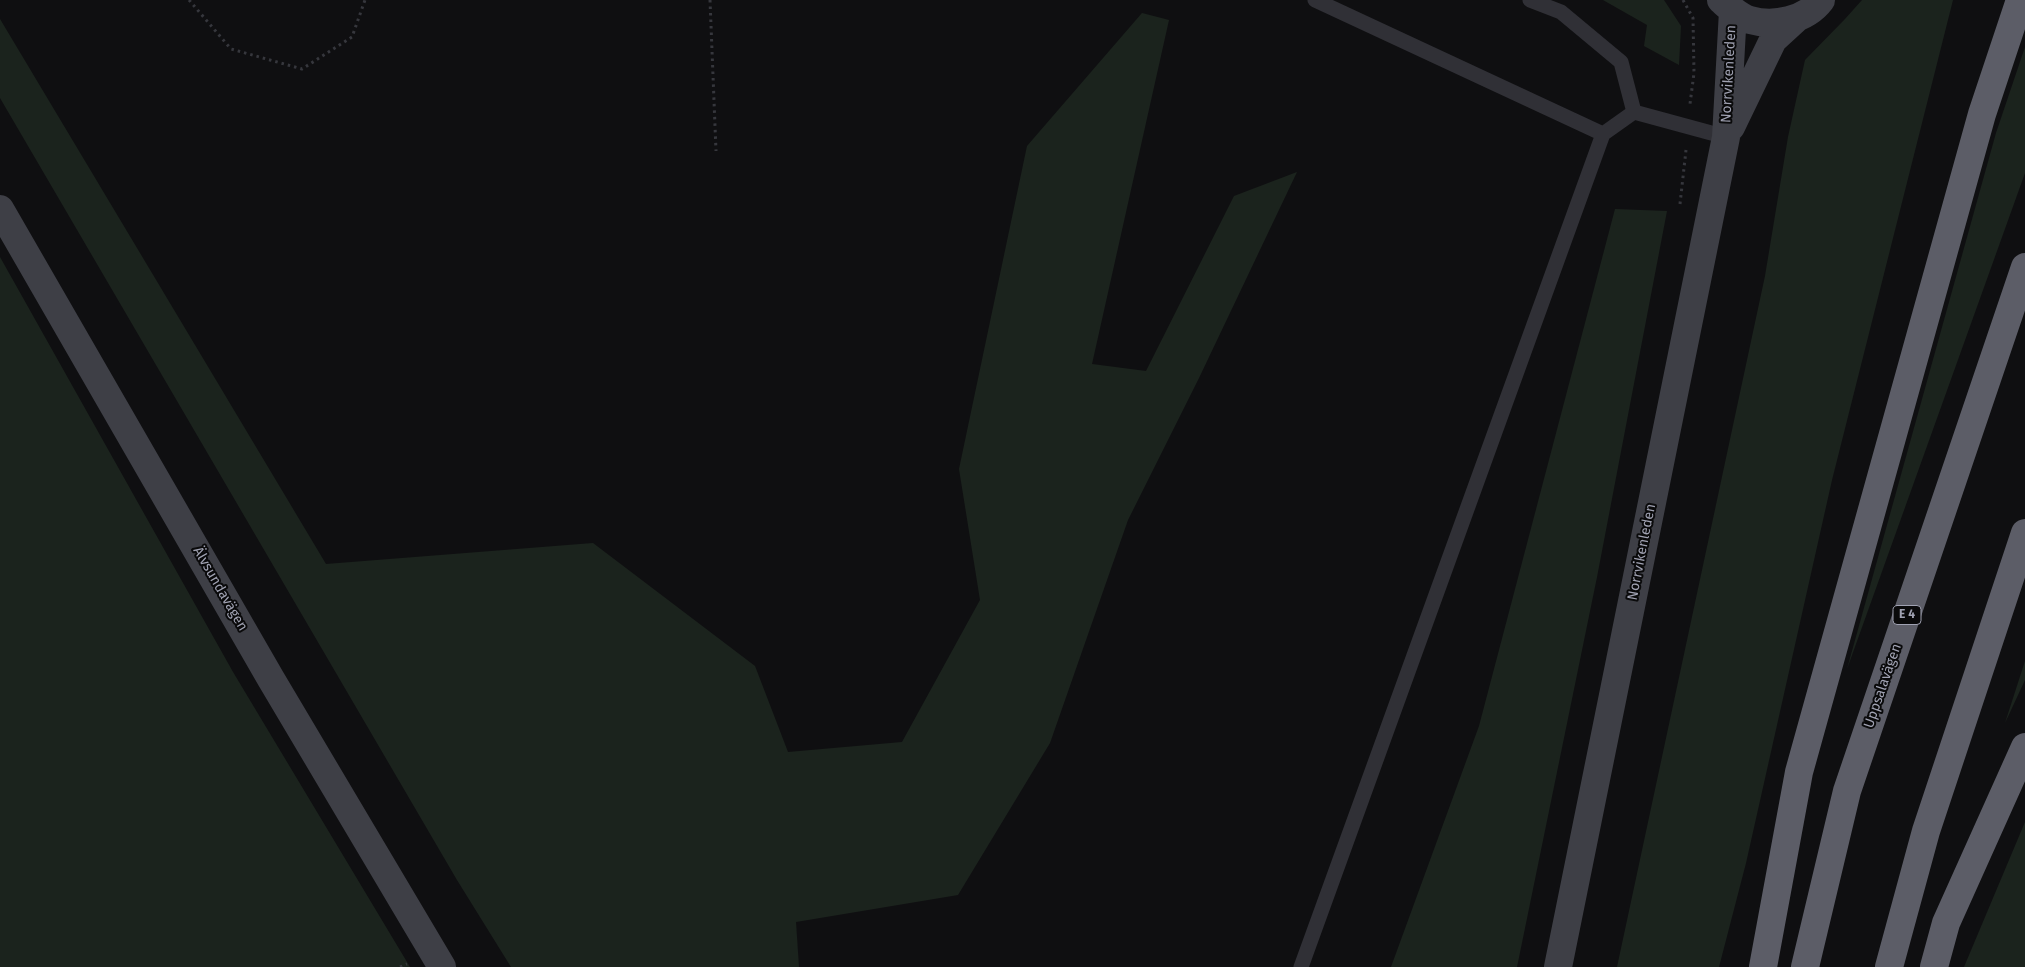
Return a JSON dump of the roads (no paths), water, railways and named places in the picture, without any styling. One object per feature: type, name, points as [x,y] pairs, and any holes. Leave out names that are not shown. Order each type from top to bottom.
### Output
[{"type":"highway","points":[[1763,967],[1798,772],[1982,114],[2020,0]]},
{"type":"highway","name":"Uppsalavägen","points":[[1805,967],[1847,791],[2025,267]]},
{"type":"highway","points":[[1889,967],[1926,831],[2025,534]]},
{"type":"highway","points":[[1934,967],[1946,923],[2025,747]]},
{"type":"main road","points":[[1727,6],[1750,20],[1773,23],[1797,18],[1817,6],[1821,0]]},
{"type":"main road","name":"Norrvikenleden","points":[[1558,967],[1726,137],[1727,6]]},
{"type":"main road","name":"Norrvikenleden","points":[[1726,137],[1773,40],[1797,18]]},
{"type":"main road","name":"Älvsundavägen","points":[[0,209],[271,679],[442,967]]},
{"type":"lane","points":[[1315,0],[1603,134]]},
{"type":"lane","points":[[1530,0],[1561,12],[1620,62],[1634,112]]},
{"type":"lane","points":[[1302,967],[1603,134],[1634,112]]},
{"type":"lane","points":[[1634,112],[1726,137]]}]
